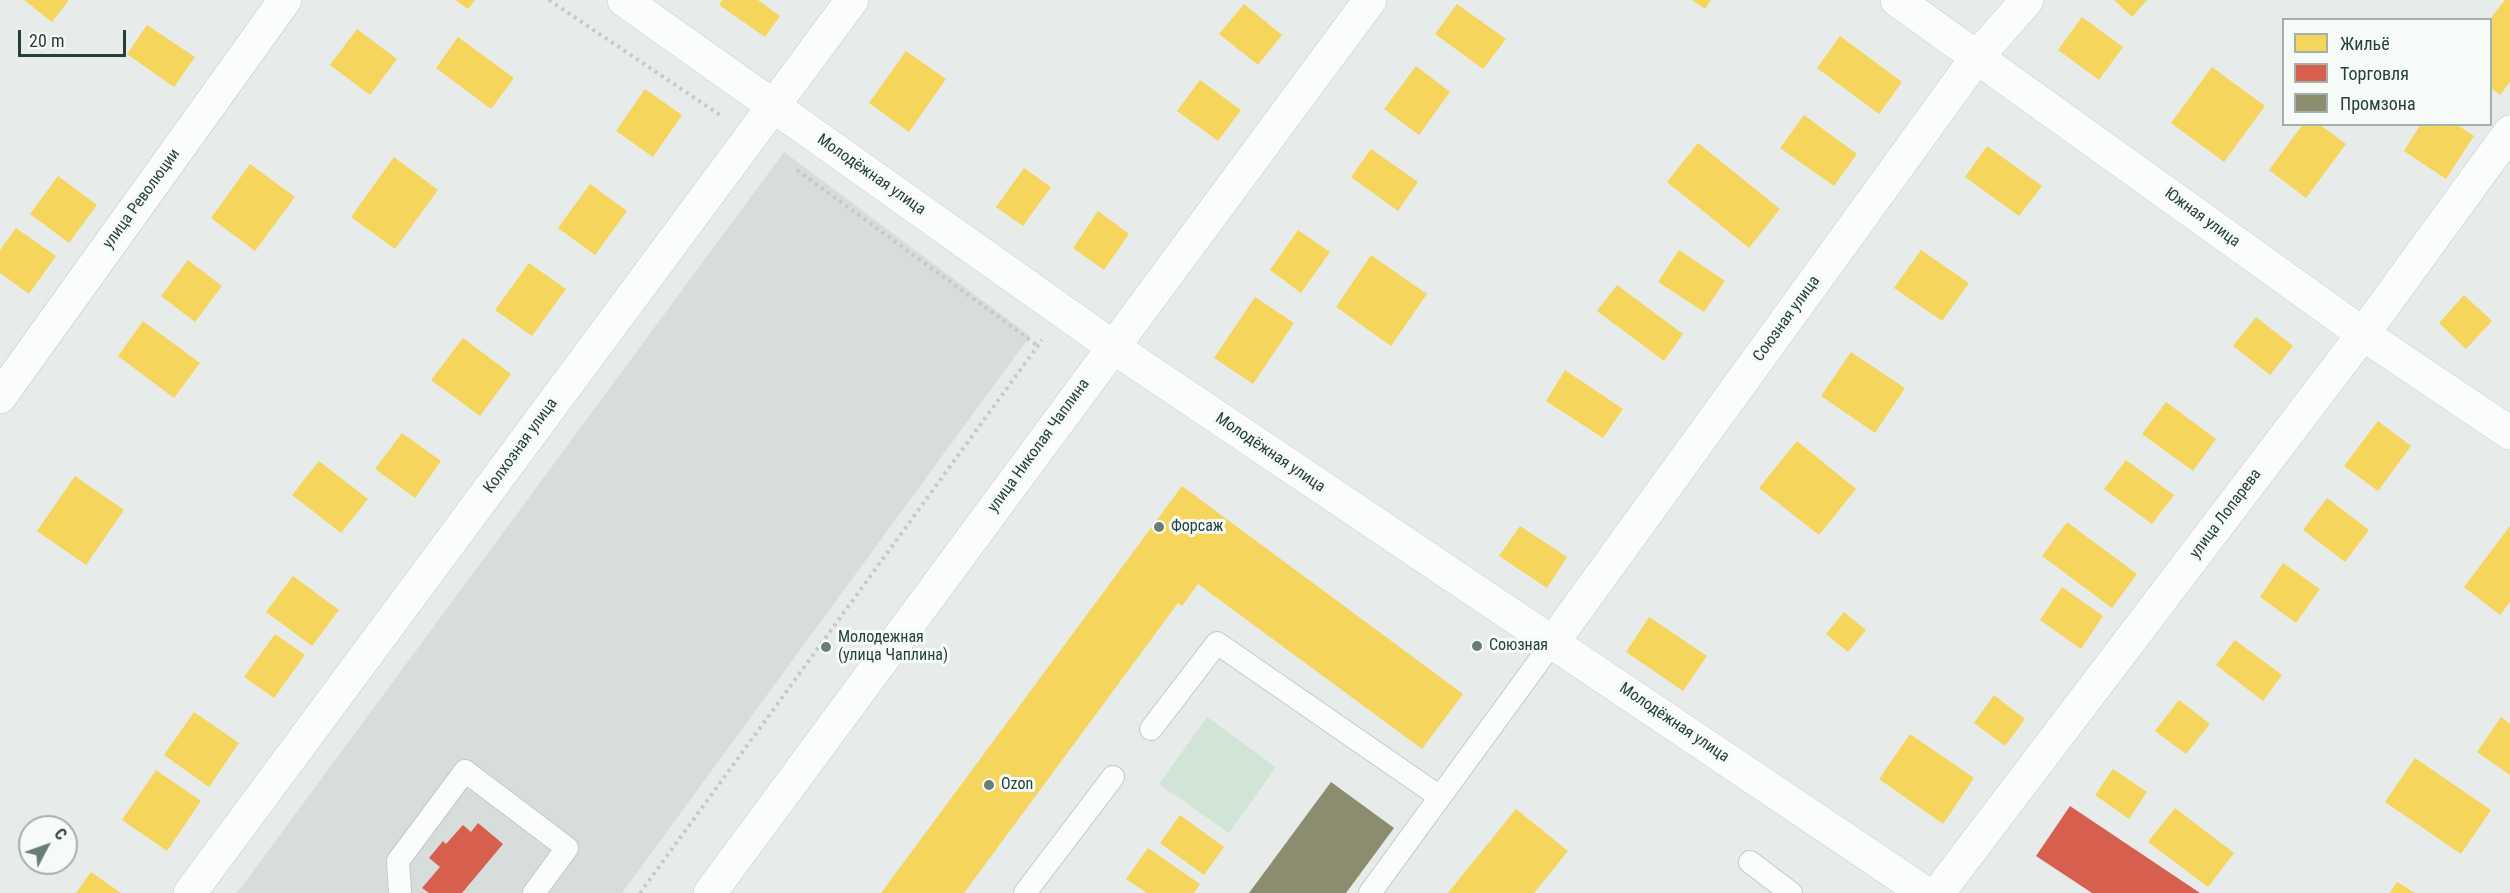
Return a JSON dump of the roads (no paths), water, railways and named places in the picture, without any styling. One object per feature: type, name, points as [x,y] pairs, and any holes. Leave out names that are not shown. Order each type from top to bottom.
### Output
[{"type":"street","name":"улица Революции","points":[[0,397],[285,0]]},
{"type":"street","name":"Молодёжная улица","points":[[624,0],[1113,347],[1925,893]]},
{"type":"street","name":"Колхозная улица","points":[[190,893],[852,0]]},
{"type":"street","name":"улица Николая Чаплина","points":[[710,893],[1370,0]]},
{"type":"street","name":"Южная улица","points":[[1897,0],[2363,334],[2510,433]]},
{"type":"street","name":"Союзная улица","points":[[1553,642],[1977,57],[2027,0]]},
{"type":"street","name":"улица Лопарева","points":[[1938,893],[2363,334],[2510,132]]},
{"type":"lane","points":[[1370,893],[1553,642]]},
{"type":"lane","points":[[1151,729],[1217,643],[1440,798]]},
{"type":"lane","points":[[400,893],[398,861],[465,771],[567,848],[534,893]]},
{"type":"lane","points":[[1025,893],[1113,777]]},
{"type":"lane","points":[[1750,862],[1791,893]]},
{"type":"place","name":"Форсаж","points":[[1159,527]]},
{"type":"place","name":"Союзная","points":[[1477,646]]},
{"type":"place","name":"Молодежная (улица Чаплина)","points":[[826,647]]},
{"type":"place","name":"Ozon","points":[[989,785]]}]
